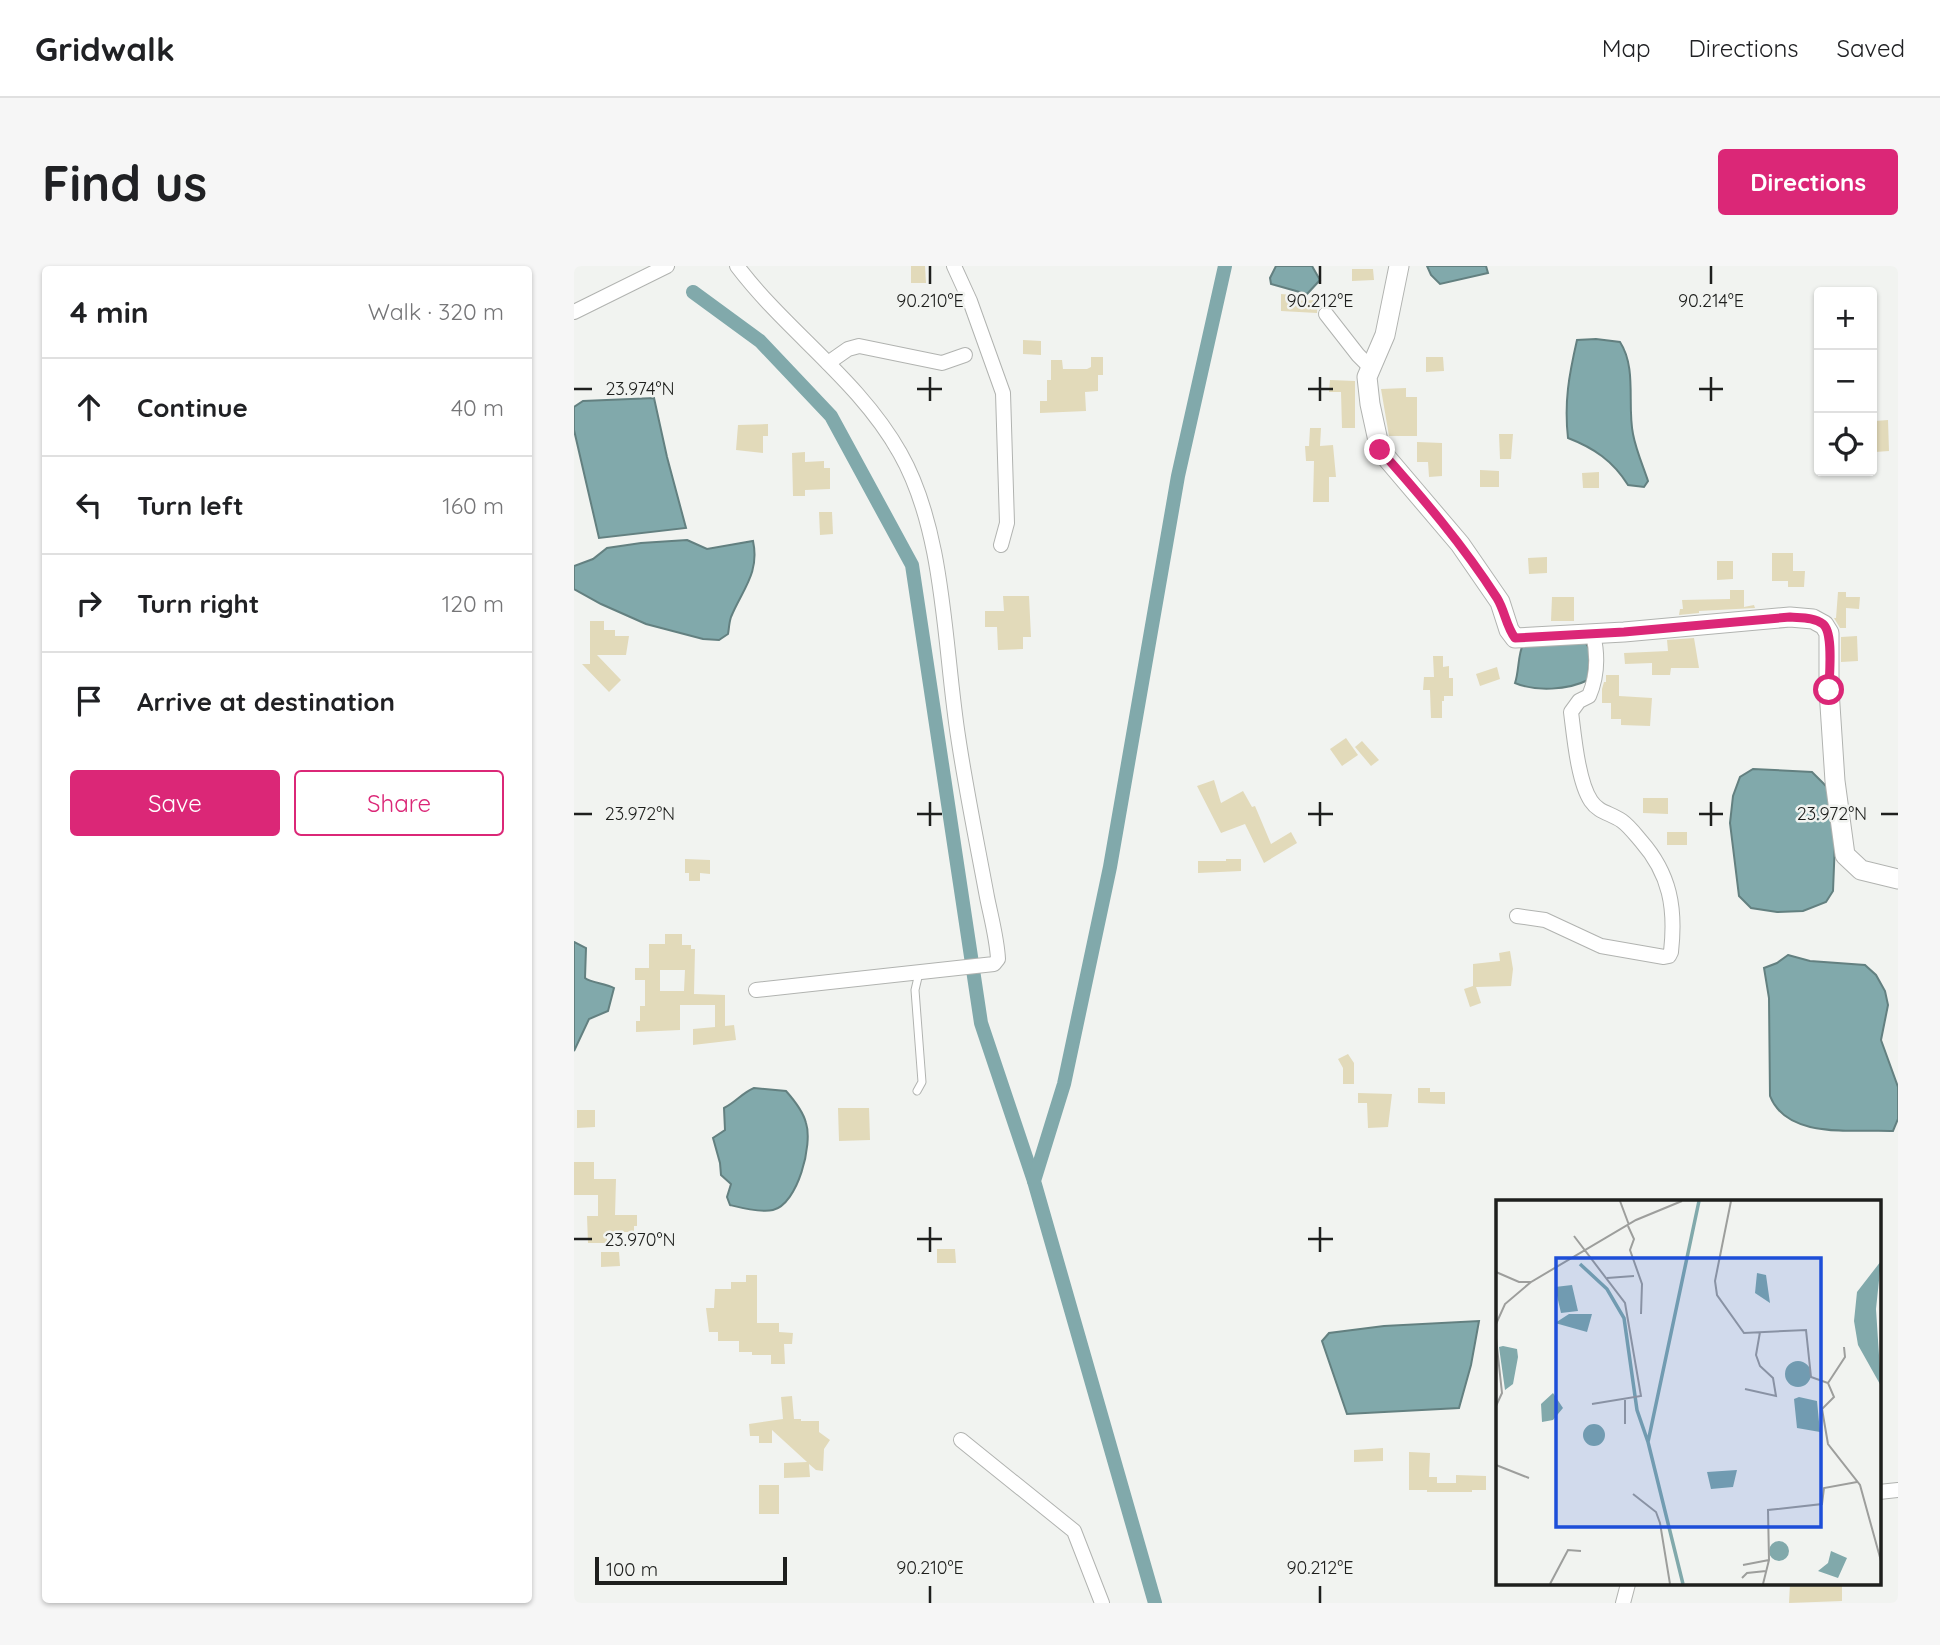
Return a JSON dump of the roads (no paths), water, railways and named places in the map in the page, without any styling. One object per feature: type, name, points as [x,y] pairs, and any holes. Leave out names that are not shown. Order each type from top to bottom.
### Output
[{"type":"street","points":[[574,312],[667,266]]},
{"type":"street","points":[[737,266],[884,426],[918,489],[928,520],[958,736],[998,953],[994,964],[756,990]]},
{"type":"street","points":[[954,266],[970,301],[1003,393],[1007,523],[1001,545]]},
{"type":"street","points":[[1399,266],[1385,335],[1367,377],[1380,450],[1460,544],[1500,602],[1509,630],[1515,638],[1755,622],[1790,617],[1813,619],[1824,625],[1829,633],[1829,690],[1835,781],[1845,855],[1861,870],[1898,879]]},
{"type":"street","points":[[1326,314],[1357,355],[1371,368]]},
{"type":"street","points":[[828,363],[852,346],[867,346],[942,363],[965,355]]},
{"type":"street","points":[[1517,916],[1545,920],[1601,946],[1664,957],[1671,952],[1670,898],[1666,878],[1658,862],[1624,823],[1597,809],[1587,795],[1575,746],[1571,712],[1579,701],[1589,696],[1597,671],[1593,634]]},
{"type":"street","points":[[961,1440],[1074,1531],[1102,1603]]},
{"type":"street","points":[[1623,1603],[1627,1586]]},
{"type":"lane","points":[[918,1091],[922,1082],[915,990],[919,973]]},
{"type":"water","points":[[1276,266],[1312,266],[1320,280],[1307,294],[1271,284],[1270,278]]},
{"type":"water","points":[[1427,266],[1486,266],[1488,273],[1440,284]]},
{"type":"water","points":[[1577,340],[1620,342],[1625,352],[1630,375],[1631,423],[1648,481],[1644,487],[1628,485],[1602,456],[1568,438],[1568,389]]},
{"type":"water","points":[[654,398],[686,528],[599,538],[574,430],[574,407],[583,401]]},
{"type":"water","points":[[687,540],[707,549],[753,541],[754,563],[749,581],[731,617],[728,634],[719,640],[703,639],[646,624],[574,589],[574,566],[593,559],[607,548]]},
{"type":"water","points":[[1584,640],[1590,650],[1588,680],[1552,689],[1532,688],[1515,683],[1523,645]]},
{"type":"water","points":[[1753,769],[1812,772],[1829,789],[1835,841],[1833,891],[1826,902],[1803,911],[1777,912],[1751,908],[1739,896],[1730,823],[1733,796],[1740,777]]},
{"type":"water","points":[[574,942],[586,948],[585,978],[614,988],[608,1011],[589,1019],[574,1051]]},
{"type":"water","points":[[1788,955],[1810,961],[1865,965],[1876,975],[1885,991],[1888,1005],[1881,1040],[1898,1087],[1898,1119],[1893,1131],[1841,1131],[1806,1126],[1791,1120],[1779,1110],[1770,1096],[1769,998],[1764,968]]},
{"type":"water","points":[[754,1088],[786,1091],[803,1114],[808,1133],[802,1172],[790,1197],[782,1205],[768,1211],[730,1205],[727,1197],[731,1184],[721,1175],[713,1138],[725,1130],[724,1108]]},
{"type":"water","points":[[1479,1321],[1459,1408],[1347,1414],[1322,1341],[1329,1333],[1384,1326]]},
{"type":"waterway","points":[[1155,1603],[1034,1181],[1064,1084],[1110,867],[1178,476],[1225,266]]},
{"type":"waterway","points":[[693,292],[760,341],[831,416],[912,565],[981,1023],[1034,1181]]}]
